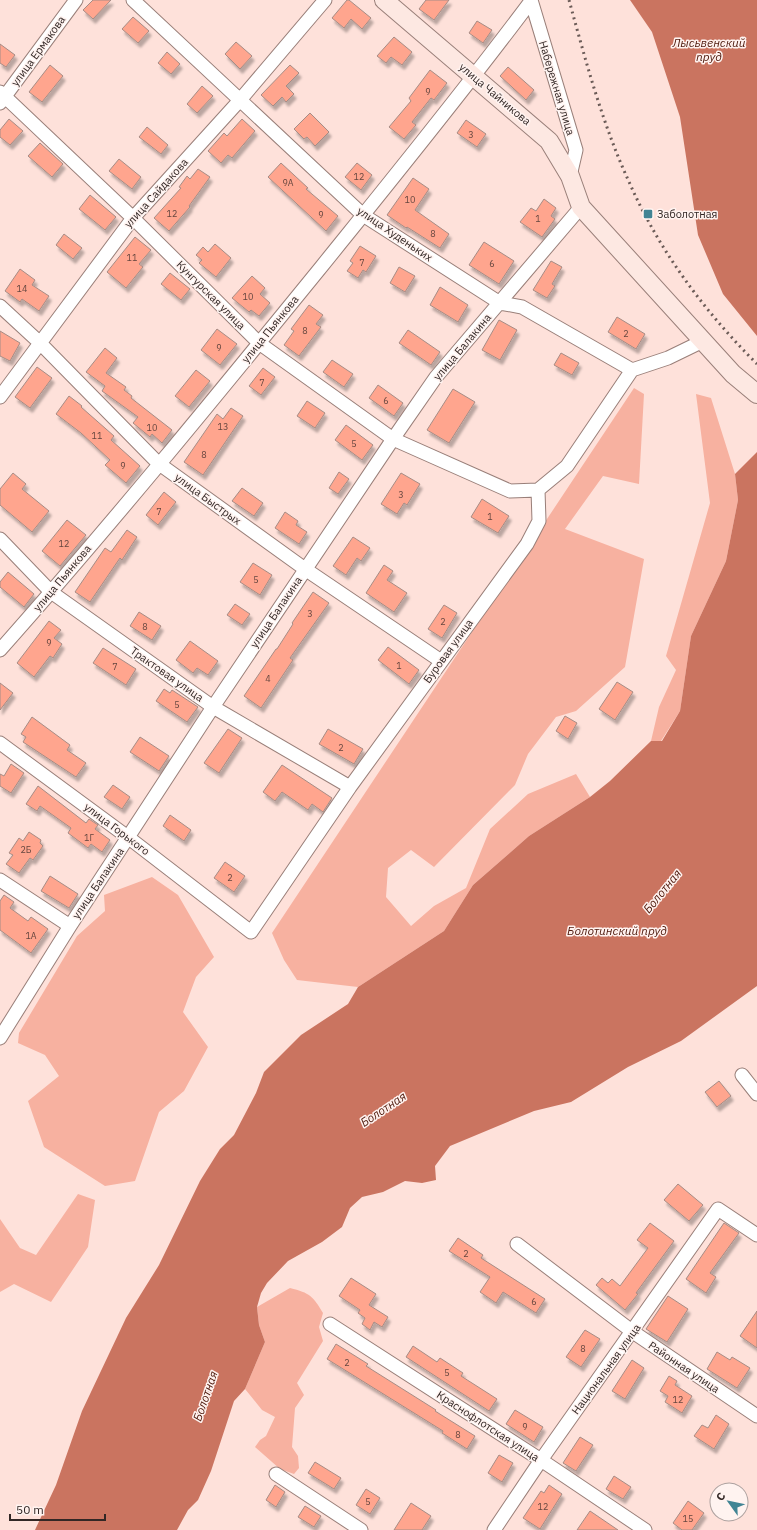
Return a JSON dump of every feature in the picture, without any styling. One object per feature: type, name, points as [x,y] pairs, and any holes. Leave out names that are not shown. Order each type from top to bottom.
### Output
[{"type":"street","name":"улица Ермакова","points":[[2,97],[76,0]]},
{"type":"street","name":"улица Худеньких","points":[[133,0],[363,215],[500,302],[522,307],[632,370]]},
{"type":"street","name":"улица Сайдакова","points":[[0,397],[39,342],[132,218],[240,100],[325,0]]},
{"type":"street","name":"улица Чайникова","points":[[384,0],[549,141],[570,176],[581,207]]},
{"type":"street","name":"улица Пьянкова","points":[[0,650],[51,592],[259,343],[474,77],[531,1]]},
{"type":"street","name":"Набережная улица","points":[[531,1],[576,150],[570,176]]},
{"type":"street","name":"Кунгурская улица","points":[[2,97],[132,218],[259,343],[393,439],[510,491],[538,490]]},
{"type":"street","name":"улица Балакина","points":[[1,1033],[213,707],[436,377],[581,207]]},
{"type":"street","points":[[581,207],[733,374],[757,394]]},
{"type":"street","name":"улица Быстрых","points":[[0,306],[39,342],[158,463],[305,569],[441,661]]},
{"type":"street","points":[[538,490],[566,466],[632,370],[668,358],[703,341]]},
{"type":"street","name":"Буровая улица","points":[[250,932],[350,787],[527,544],[539,522],[538,490]]},
{"type":"street","name":"Трактовая улица","points":[[0,539],[51,592],[213,707],[350,787]]},
{"type":"street","name":"улица Горького","points":[[0,743],[129,838],[250,932]]},
{"type":"street","points":[[0,880],[70,926]]},
{"type":"street","points":[[742,1075],[757,1094]]},
{"type":"street","name":"Национальная улица","points":[[494,1530],[541,1460],[633,1332],[718,1209],[757,1235]]},
{"type":"street","name":"Районная улица","points":[[517,1244],[633,1332],[757,1416]]},
{"type":"street","name":"Краснофлотская улица","points":[[330,1324],[541,1460],[645,1530]]},
{"type":"street","points":[[276,1474],[361,1530]]},
{"type":"shaded area","points":[[634,388],[644,394],[639,484],[603,476],[565,529],[644,559],[625,667],[576,711],[556,717],[528,754],[515,785],[434,867],[411,850],[388,868],[386,897],[411,926],[434,906],[466,888],[490,829],[528,794],[576,774],[590,797],[529,836],[473,885],[444,931],[358,987],[297,980],[284,960],[272,933]]},
{"type":"shaded area","points":[[696,394],[711,398],[735,474],[738,500],[726,561],[691,636],[680,711],[661,741],[651,741],[659,707],[676,670],[666,656],[710,503]]},
{"type":"shaded area","points":[[152,877],[178,895],[214,957],[196,977],[183,1012],[208,1047],[184,1091],[159,1112],[135,1181],[105,1186],[44,1147],[28,1101],[59,1076],[45,1055],[18,1043],[19,1033],[77,936],[105,911],[104,895]]},
{"type":"shaded area","points":[[78,1194],[95,1200],[88,1247],[51,1302],[14,1284],[0,1292],[0,1219],[20,1248],[36,1255]]},
{"type":"shaded area","points":[[290,1288],[310,1296],[323,1313],[319,1327],[323,1341],[297,1383],[304,1395],[295,1408],[292,1447],[298,1456],[299,1468],[294,1474],[280,1469],[255,1447],[260,1440],[266,1436],[275,1417],[262,1410],[245,1389],[265,1342],[259,1325],[257,1307]]},
{"type":"water","name":"Лысьвенский пруд","points":[[630,0],[757,0],[757,336],[723,294],[698,235],[680,117],[652,32]]},
{"type":"water","name":"Болотинский пруд","points":[[757,452],[757,986],[681,1041],[628,1067],[571,1102],[534,1111],[450,1146],[435,1166],[436,1180],[422,1183],[405,1181],[383,1192],[362,1197],[350,1208],[342,1227],[322,1242],[288,1261],[267,1283],[261,1293],[257,1307],[259,1325],[265,1342],[245,1389],[234,1401],[211,1471],[198,1500],[188,1510],[177,1530],[35,1530],[56,1485],[82,1411],[126,1318],[159,1265],[200,1181],[220,1149],[234,1135],[256,1093],[264,1072],[301,1035],[348,1004],[358,987],[444,931],[473,885],[529,836],[590,797],[610,781],[651,741],[662,741],[680,711],[691,636],[726,561],[738,500],[735,474]]},
{"type":"building","points":[[93,0],[111,0],[93,19],[83,10]]},
{"type":"building","points":[[347,0],[371,18],[362,29],[351,19],[344,28],[332,18]]},
{"type":"building","points":[[426,0],[449,0],[434,20],[419,9]]},
{"type":"building","points":[[133,17],[149,31],[138,43],[122,29]]},
{"type":"building","points":[[477,21],[492,30],[483,43],[469,33]]},
{"type":"building","points":[[394,37],[412,52],[402,65],[391,57],[386,63],[377,56]]},
{"type":"building","points":[[236,42],[252,56],[240,69],[225,54]]},
{"type":"building","points":[[0,44],[15,55],[6,67],[0,63]]},
{"type":"building","points":[[167,52],[180,64],[171,74],[158,63]]},
{"type":"building","points":[[50,65],[63,76],[42,102],[29,92]]},
{"type":"building","points":[[290,65],[299,73],[286,86],[294,94],[286,102],[282,97],[273,106],[261,95]]},
{"type":"building","points":[[508,67],[534,90],[526,100],[500,76]]},
{"type":"building","points":[[430,70],[447,83],[434,100],[431,98],[412,122],[416,125],[404,139],[389,127],[411,101],[409,98]]},
{"type":"building","points":[[202,86],[213,96],[197,113],[187,104]]},
{"type":"building","points":[[310,113],[329,132],[315,146],[307,137],[304,139],[294,129]]},
{"type":"building","points":[[9,119],[23,131],[10,145],[0,137],[0,130]]},
{"type":"building","points":[[242,119],[255,131],[232,158],[228,155],[221,163],[208,151],[224,133],[227,136]]},
{"type":"building","points":[[466,120],[486,134],[477,147],[457,133]]},
{"type":"building","points":[[147,127],[168,145],[161,154],[139,137]]},
{"type":"building","points":[[40,143],[63,164],[52,177],[28,156]]},
{"type":"building","points":[[119,159],[141,177],[132,189],[109,171]]},
{"type":"building","points":[[281,163],[308,188],[306,189],[338,216],[326,231],[268,177]]},
{"type":"building","points":[[357,163],[372,175],[361,190],[345,177]]},
{"type":"building","points":[[198,169],[210,177],[189,206],[190,207],[169,231],[154,218],[181,188],[179,187],[187,176],[190,179]]},
{"type":"building","points":[[413,178],[429,189],[415,210],[449,234],[440,248],[387,215]]},
{"type":"building","points":[[90,195],[116,217],[105,230],[79,209]]},
{"type":"building","points":[[544,199],[556,208],[551,216],[555,219],[542,237],[520,222],[531,208],[536,211]]},
{"type":"building","points":[[64,234],[82,248],[73,259],[56,245]]},
{"type":"building","points":[[135,237],[151,250],[139,264],[143,267],[126,288],[107,272]]},
{"type":"building","points":[[484,242],[514,261],[499,284],[469,265]]},
{"type":"building","points":[[215,244],[231,258],[216,277],[199,263],[202,260],[196,255],[203,247],[208,252]]},
{"type":"building","points":[[360,246],[376,256],[366,272],[363,270],[358,278],[347,271],[353,263],[350,261]]},
{"type":"building","points":[[551,261],[562,267],[552,284],[555,286],[547,298],[533,290]]},
{"type":"building","points":[[399,267],[415,276],[405,292],[390,283]]},
{"type":"building","points":[[20,269],[35,280],[32,285],[49,296],[39,311],[22,299],[20,302],[5,291]]},
{"type":"building","points":[[170,273],[190,289],[181,300],[161,284]]},
{"type":"building","points":[[252,276],[265,288],[260,294],[270,303],[259,316],[251,310],[249,312],[232,298]]},
{"type":"building","points":[[440,287],[468,305],[458,322],[430,305]]},
{"type":"building","points":[[309,305],[323,315],[316,324],[321,327],[299,356],[284,345],[294,331],[291,329]]},
{"type":"building","points":[[617,317],[645,334],[636,349],[608,332]]},
{"type":"building","points":[[499,320],[517,330],[500,360],[482,350]]},
{"type":"building","points":[[217,329],[237,344],[220,365],[201,350]]},
{"type":"building","points":[[408,330],[440,352],[431,365],[399,343]]},
{"type":"building","points":[[0,331],[20,343],[10,361],[0,356]]},
{"type":"building","points":[[105,348],[117,358],[106,373],[126,387],[124,390],[132,396],[131,398],[172,430],[162,443],[152,434],[150,437],[133,423],[138,417],[102,391],[105,386],[86,372]]},
{"type":"building","points":[[561,353],[579,363],[572,375],[554,365]]},
{"type":"building","points":[[332,360],[353,374],[344,387],[323,372]]},
{"type":"building","points":[[37,367],[52,378],[30,408],[15,397]]},
{"type":"building","points":[[263,368],[275,377],[261,395],[249,386]]},
{"type":"building","points":[[196,370],[210,381],[189,407],[175,396]]},
{"type":"building","points":[[378,385],[403,403],[394,416],[369,398]]},
{"type":"building","points":[[453,389],[475,402],[449,443],[427,430]]},
{"type":"building","points":[[69,396],[114,436],[111,440],[140,466],[126,483],[105,465],[110,460],[81,433],[56,414]]},
{"type":"building","points":[[307,401],[325,413],[315,428],[297,416]]},
{"type":"building","points":[[231,408],[243,416],[203,475],[184,462],[217,414],[223,419]]},
{"type":"building","points":[[346,425],[373,445],[362,460],[335,440]]},
{"type":"building","points":[[339,472],[349,479],[338,494],[329,488]]},
{"type":"building","points":[[13,473],[26,484],[22,489],[49,511],[32,532],[0,505],[0,489]]},
{"type":"building","points":[[401,473],[420,484],[407,505],[404,503],[397,514],[381,504]]},
{"type":"building","points":[[242,488],[263,503],[254,516],[232,501]]},
{"type":"building","points":[[164,492],[176,502],[158,525],[146,515]]},
{"type":"building","points":[[482,499],[509,516],[498,533],[471,517]]},
{"type":"building","points":[[285,512],[298,521],[296,525],[307,532],[299,544],[275,528]]},
{"type":"building","points":[[67,520],[86,535],[60,566],[42,551]]},
{"type":"building","points":[[127,530],[137,537],[122,560],[120,558],[90,602],[75,592],[105,548],[111,552]]},
{"type":"building","points":[[353,537],[370,548],[361,561],[357,558],[346,575],[333,566]]},
{"type":"building","points":[[253,563],[272,575],[260,595],[240,582]]},
{"type":"building","points":[[384,565],[393,571],[387,580],[407,593],[394,612],[366,593]]},
{"type":"building","points":[[8,572],[34,594],[24,607],[0,587],[0,582]]},
{"type":"building","points":[[313,592],[329,603],[290,658],[293,660],[261,708],[244,696],[277,649],[293,624],[292,623]]},
{"type":"building","points":[[235,604],[250,614],[242,625],[227,615]]},
{"type":"building","points":[[444,605],[457,613],[442,638],[428,629]]},
{"type":"building","points":[[139,612],[161,626],[152,640],[130,626]]},
{"type":"building","points":[[49,621],[61,630],[54,638],[62,644],[53,658],[50,656],[34,677],[17,663]]},
{"type":"building","points":[[190,641],[218,661],[208,675],[197,668],[193,673],[176,660]]},
{"type":"building","points":[[388,647],[419,670],[409,684],[378,660]]},
{"type":"building","points":[[103,648],[136,669],[126,685],[93,663]]},
{"type":"building","points":[[617,682],[633,692],[615,720],[599,709]]},
{"type":"building","points":[[0,683],[13,693],[0,710]]},
{"type":"building","points":[[164,689],[170,693],[172,690],[198,707],[187,722],[156,701]]},
{"type":"building","points":[[565,716],[577,723],[568,739],[556,731]]},
{"type":"building","points":[[32,717],[70,745],[67,750],[86,763],[76,777],[23,742],[26,737],[21,734]]},
{"type":"building","points":[[228,729],[242,738],[219,773],[204,763]]},
{"type":"building","points":[[328,729],[363,749],[354,764],[319,744]]},
{"type":"building","points":[[140,737],[169,756],[159,771],[130,752]]},
{"type":"building","points":[[11,764],[24,773],[11,793],[0,786],[0,774],[4,776]]},
{"type":"building","points":[[282,765],[332,798],[323,812],[312,804],[308,810],[282,792],[275,801],[263,792]]},
{"type":"building","points":[[113,785],[130,797],[122,809],[104,797]]},
{"type":"building","points":[[38,786],[86,823],[89,819],[98,825],[95,829],[110,840],[102,852],[91,844],[88,848],[68,833],[71,828],[40,806],[37,811],[26,804]]},
{"type":"building","points":[[170,815],[191,830],[184,841],[163,826]]},
{"type":"building","points":[[29,832],[41,840],[40,843],[43,846],[33,860],[30,858],[19,873],[6,864],[13,855],[9,853],[19,838],[23,841]]},
{"type":"building","points":[[225,862],[245,876],[234,892],[214,878]]},
{"type":"building","points":[[50,876],[78,894],[69,908],[41,891]]},
{"type":"building","points":[[4,895],[14,902],[10,908],[28,921],[31,917],[48,929],[31,953],[0,930],[0,901]]},
{"type":"building","points":[[719,1081],[731,1096],[717,1107],[705,1092]]},
{"type":"building","points":[[678,1184],[703,1205],[689,1221],[664,1200]]},
{"type":"building","points":[[650,1223],[674,1241],[636,1293],[638,1294],[625,1310],[596,1285],[602,1278],[608,1283],[612,1279],[620,1286],[648,1248],[637,1240]]},
{"type":"building","points":[[724,1223],[739,1233],[710,1273],[716,1277],[706,1293],[686,1279]]},
{"type":"building","points":[[458,1238],[483,1255],[481,1258],[545,1299],[536,1313],[503,1292],[496,1303],[480,1292],[490,1277],[449,1251]]},
{"type":"building","points":[[351,1278],[376,1294],[369,1305],[388,1317],[382,1327],[374,1322],[370,1330],[362,1324],[365,1318],[358,1313],[360,1310],[339,1296]]},
{"type":"building","points":[[668,1296],[688,1309],[667,1342],[646,1329]]},
{"type":"building","points":[[757,1311],[757,1348],[740,1336]]},
{"type":"building","points":[[585,1330],[600,1339],[581,1367],[566,1357]]},
{"type":"building","points":[[336,1344],[368,1364],[366,1366],[475,1436],[467,1449],[442,1433],[443,1431],[327,1359]]},
{"type":"building","points":[[413,1346],[437,1362],[440,1358],[463,1373],[461,1376],[497,1399],[489,1411],[406,1357]]},
{"type":"building","points":[[717,1352],[730,1360],[732,1357],[750,1368],[737,1388],[707,1369]]},
{"type":"building","points":[[632,1360],[644,1368],[625,1399],[612,1391]]},
{"type":"building","points":[[669,1376],[677,1381],[675,1385],[692,1396],[682,1413],[665,1402],[668,1396],[660,1391]]},
{"type":"building","points":[[515,1410],[543,1427],[534,1442],[506,1424]]},
{"type":"building","points":[[716,1415],[729,1424],[714,1449],[694,1436],[702,1425],[708,1428]]},
{"type":"building","points":[[580,1437],[593,1445],[576,1471],[563,1463]]},
{"type":"building","points":[[499,1455],[513,1463],[502,1482],[488,1473]]},
{"type":"building","points":[[315,1462],[341,1478],[334,1489],[308,1473]]},
{"type":"building","points":[[614,1476],[631,1487],[623,1499],[606,1489]]},
{"type":"building","points":[[275,1485],[285,1492],[276,1507],[266,1500]]},
{"type":"building","points":[[549,1485],[562,1494],[540,1529],[523,1518],[541,1491],[544,1493]]},
{"type":"building","points":[[366,1489],[380,1498],[370,1514],[356,1505]]},
{"type":"building","points":[[688,1501],[704,1513],[692,1530],[682,1530],[673,1523]]},
{"type":"building","points":[[411,1503],[431,1516],[422,1530],[394,1530]]},
{"type":"building","points":[[305,1506],[321,1516],[314,1527],[298,1517]]},
{"type":"building","points":[[590,1511],[618,1530],[577,1530]]},
{"type":"railway","points":[[569,0],[611,140],[642,209],[655,234],[685,280],[719,324],[757,364]]},
{"type":"place","name":"Заболотная","points":[[648,214]]},
{"type":"water label","name":"Болотная","points":[[662,891]]},
{"type":"water label","name":"Болотная","points":[[383,1109]]},
{"type":"water label","name":"Болотная","points":[[205,1396]]}]
